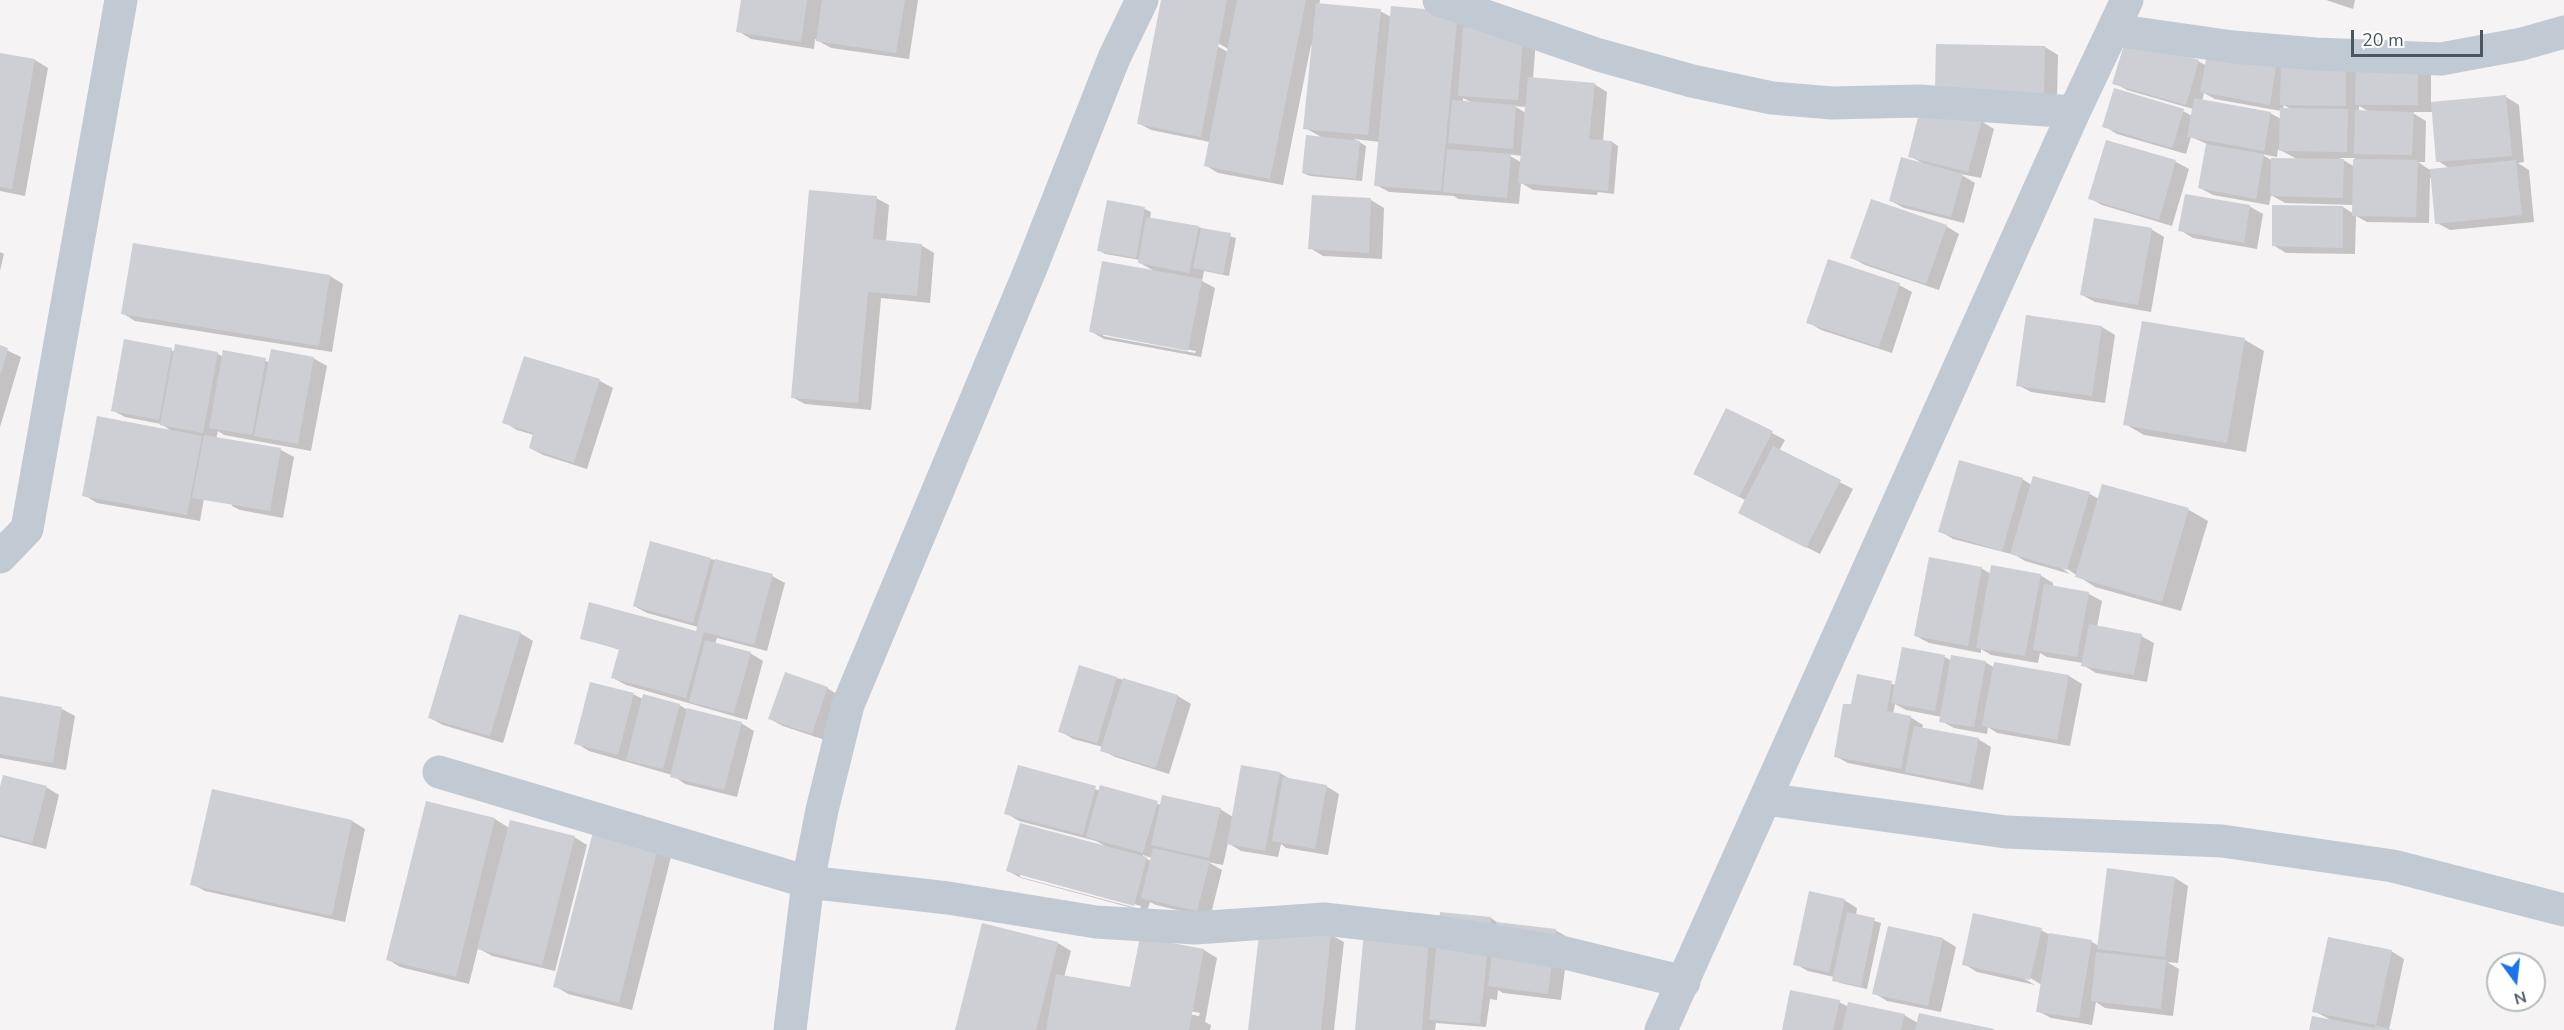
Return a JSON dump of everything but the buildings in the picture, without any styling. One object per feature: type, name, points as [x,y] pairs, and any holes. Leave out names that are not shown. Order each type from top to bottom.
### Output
[{"type":"street","points":[[0,557],[27,529],[121,0]]},
{"type":"street","points":[[790,1030],[808,882],[822,810],[848,705],[1031,268],[1114,58],[1142,0]]},
{"type":"street","points":[[1661,1030],[2074,112],[2127,0]]},
{"type":"street","points":[[1451,2],[1599,55],[1692,81],[1772,98],[1832,103],[1920,101],[2074,112]]},
{"type":"street","points":[[2114,30],[2233,47],[2316,54],[2441,59],[2522,44],[2564,32]]},
{"type":"street","points":[[439,772],[808,882],[948,898],[1096,922],[1195,928],[1324,919],[1439,932],[1561,952],[1684,982]]},
{"type":"street","points":[[1765,799],[2006,832],[2222,841],[2393,866],[2564,910]]}]
